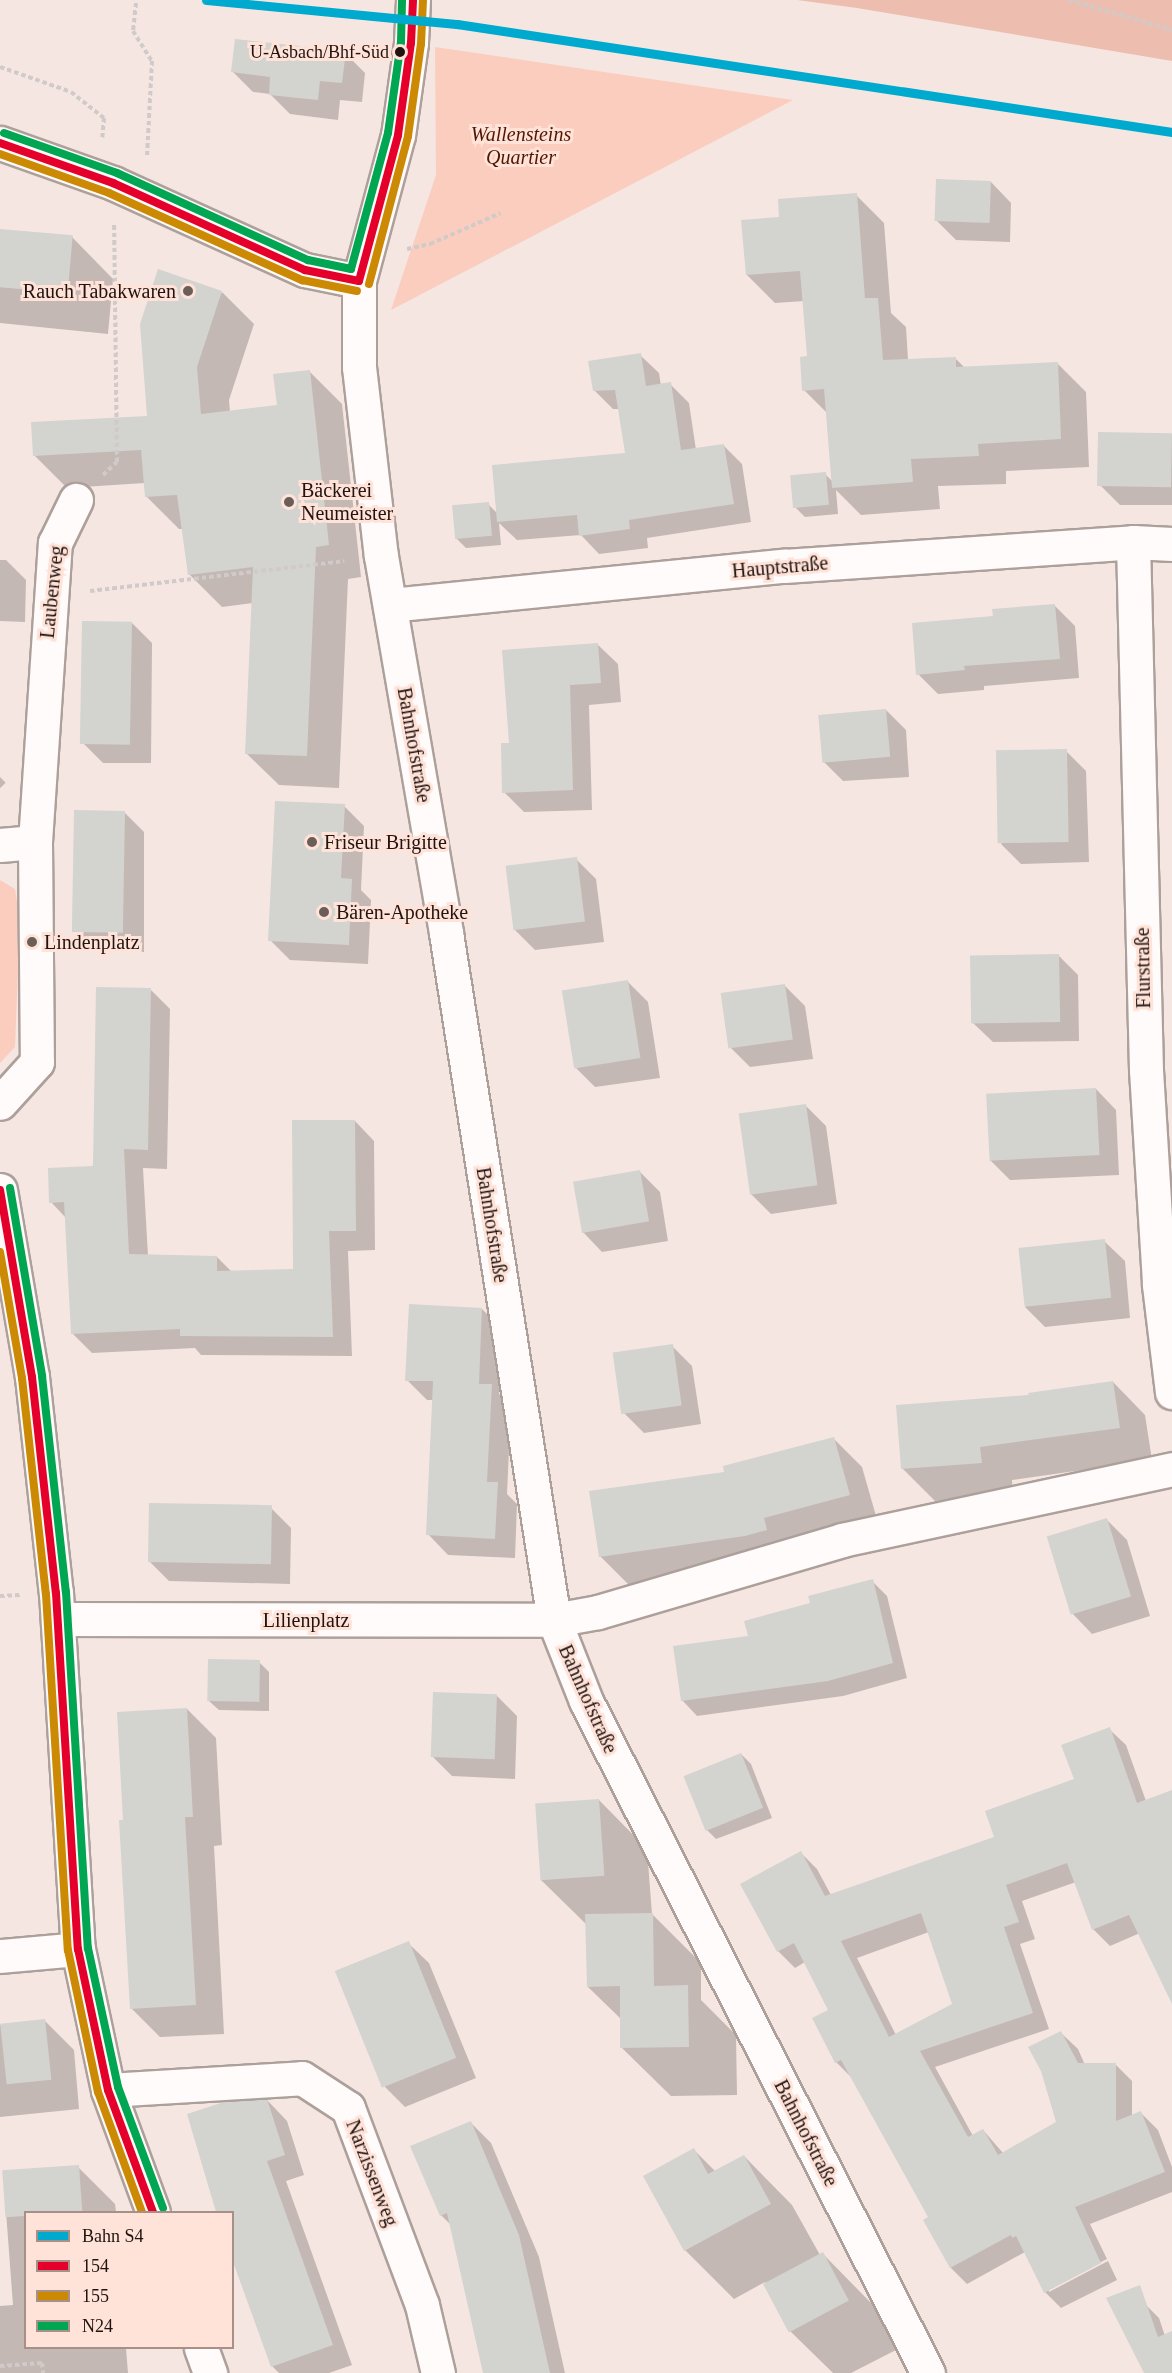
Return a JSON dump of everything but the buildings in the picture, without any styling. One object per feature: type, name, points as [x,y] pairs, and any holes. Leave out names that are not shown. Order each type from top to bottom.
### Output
[{"type":"street","name":"Bahnhofstraße","points":[[413,0],[411,43],[398,135],[362,269],[359,367],[381,556],[446,933],[554,1620],[586,1701],[928,2373]]},
{"type":"street","points":[[0,143],[105,180],[305,270],[362,269]]},
{"type":"street","name":"Laubenweg","points":[[35,842],[55,543],[76,500]]},
{"type":"street","name":"Hauptstraße","points":[[390,605],[784,566],[1134,542],[1172,543]]},
{"type":"street","name":"Flurstraße","points":[[1134,542],[1146,1070],[1166,1285],[1172,1392]]},
{"type":"street","points":[[0,845],[35,842],[36,1062],[0,1103]]},
{"type":"street","points":[[0,1190],[32,1377],[57,1606],[78,1949],[108,2090],[153,2211]]},
{"type":"street","name":"Lilienplatz","points":[[57,1606],[554,1620],[598,1612],[842,1540],[1172,1469]]},
{"type":"street","points":[[0,1956],[78,1949]]},
{"type":"street","name":"Narzissenweg","points":[[108,2090],[302,2078],[348,2108],[422,2305],[438,2373]]},
{"type":"street","points":[[201,2349],[210,2373]]},
{"type":"path","points":[[1069,0],[1172,30]]},
{"type":"path","points":[[136,3],[133,31],[152,61],[147,157]]},
{"type":"path","points":[[0,67],[71,92],[104,118],[117,462],[76,500]]},
{"type":"path","points":[[362,269],[430,244],[501,213]]},
{"type":"path","points":[[50,596],[381,556]]},
{"type":"path","points":[[0,2366],[42,2363],[43,2373]]},
{"type":"green space","name":"Wallensteins Quartier","points":[[435,47],[793,100],[391,310],[436,175]]},
{"type":"green space","points":[[0,880],[15,889],[20,920],[15,1047],[0,1063]]},
{"type":"shaded area","points":[[797,0],[1172,0],[1172,61],[857,8]]},
{"type":"rail line","name":"S4","points":[[206,0],[457,24],[1172,132]]},
{"type":"transit line","name":"N24","points":[[4,133],[117,173],[308,260],[351,269],[388,133],[401,42],[402,0]]},
{"type":"transit line","name":"154","points":[[359,281],[398,135],[411,43],[413,0]]},
{"type":"transit line","name":"155","points":[[369,284],[408,136],[421,44],[423,0]]},
{"type":"transit line","name":"154","points":[[0,143],[113,183],[305,270],[359,281]]},
{"type":"transit line","name":"155","points":[[0,154],[109,193],[302,280],[357,291]]},
{"type":"transit line","name":"N24","points":[[10,1188],[42,1376],[66,1592],[88,1948],[118,2087],[163,2208]]},
{"type":"transit line","name":"154","points":[[0,1190],[32,1377],[56,1593],[78,1949],[108,2090],[153,2211]]},
{"type":"transit line","name":"155","points":[[0,1252],[22,1378],[46,1594],[68,1950],[98,2092],[142,2211]]},
{"type":"place","name":"U-Asbach/Bhf-Süd","points":[[400,52]]},
{"type":"place","name":"Rauch Tabakwaren","points":[[188,291]]},
{"type":"place","name":"Bäckerei Neumeister","points":[[289,502]]},
{"type":"place","name":"Friseur Brigitte","points":[[312,842]]},
{"type":"place","name":"Bären-Apotheke","points":[[324,912]]},
{"type":"place","name":"Lindenplatz","points":[[32,942]]}]
